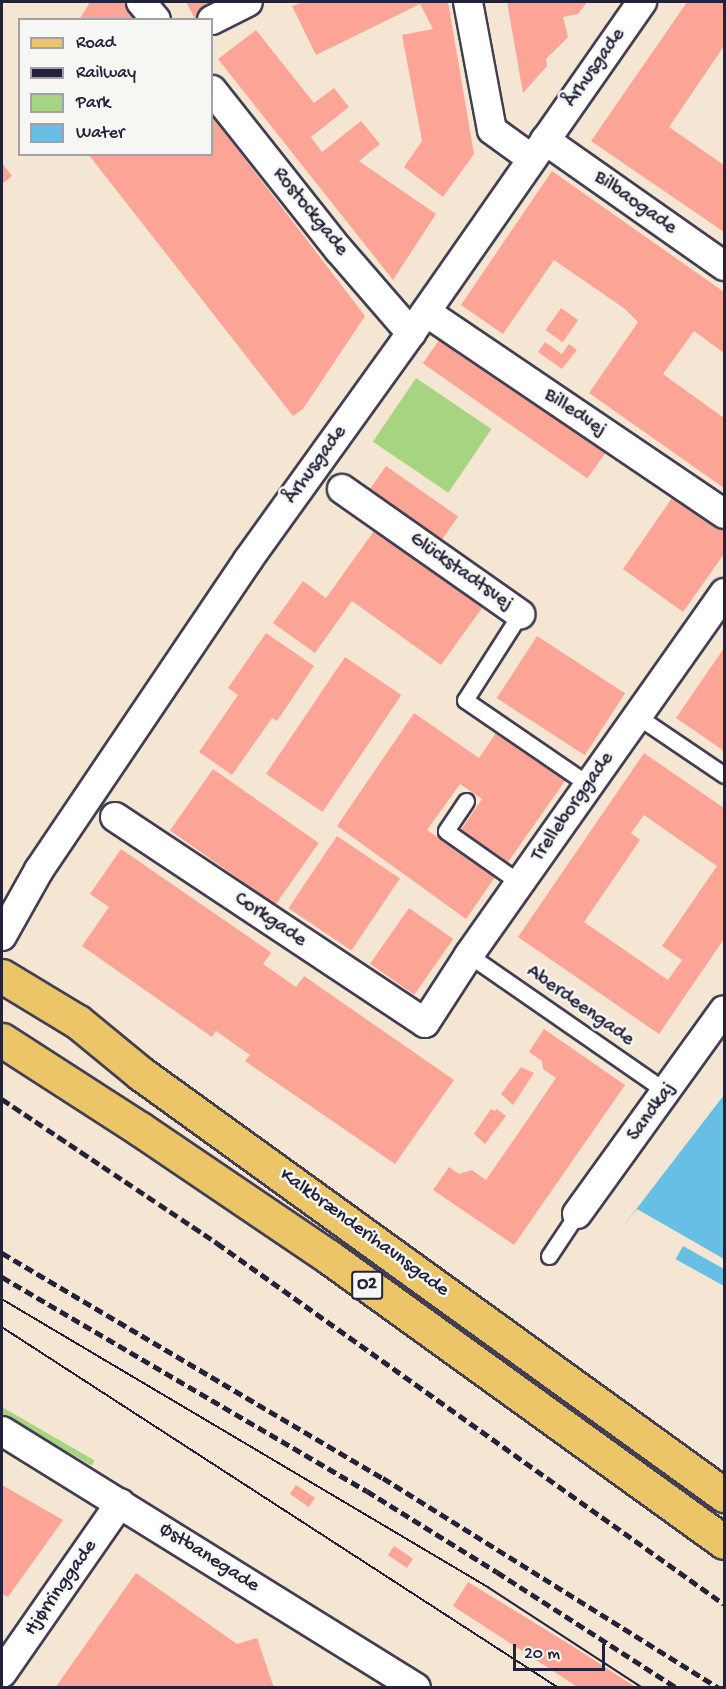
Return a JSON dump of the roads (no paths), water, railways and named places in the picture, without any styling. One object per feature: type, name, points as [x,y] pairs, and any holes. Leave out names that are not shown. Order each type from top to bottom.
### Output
[{"type":"main road","name":"Kalkbrænderihavnsgade","points":[[2,976],[78,1022],[140,1072],[724,1495]]},
{"type":"main road","name":"Kalkbrænderihavnsgade","points":[[2,1040],[140,1129],[329,1257],[724,1542]]},
{"type":"street","points":[[141,2],[154,18]]},
{"type":"street","points":[[213,20],[248,2]]},
{"type":"street","name":"Bilbaogade","points":[[468,2],[492,130],[539,150],[724,266]]},
{"type":"street","name":"Århusgade","points":[[2,936],[39,870],[98,780],[281,512],[418,322],[642,2]]},
{"type":"street","name":"Rostockgade","points":[[213,91],[339,250],[418,322]]},
{"type":"street","name":"Billedvej","points":[[418,322],[724,514]]},
{"type":"street","name":"Glückstadtsvej","points":[[342,489],[520,614]]},
{"type":"street","name":"Trelleborggade","points":[[425,1023],[469,955],[724,593]]},
{"type":"street","name":"Corkgade","points":[[115,817],[425,1023]]},
{"type":"street","name":"Sandkaj","points":[[578,1214],[724,1010]]},
{"type":"street","name":"Østbanegade","points":[[2,1431],[416,1688]]},
{"type":"street","name":"Hjørringgade","points":[[2,1673],[120,1503]]},
{"type":"lane","name":"Glückstadtsvej","points":[[520,614],[465,700],[589,785]]},
{"type":"lane","points":[[638,716],[724,776]]},
{"type":"lane","points":[[466,801],[446,831],[520,883]]},
{"type":"lane","name":"Aberdeengade","points":[[469,955],[667,1092]]},
{"type":"lane","points":[[549,1256],[578,1214]]},
{"type":"water","points":[[724,1095],[724,1286],[621,1229]]},
{"type":"tram line","points":[[2,1299],[488,1587],[643,1688]]},
{"type":"tram line","points":[[2,1327],[559,1688]]},
{"type":"railway","points":[[2,1099],[217,1243],[724,1604]]},
{"type":"railway","points":[[2,1253],[383,1478],[719,1688]]},
{"type":"railway","points":[[2,1277],[367,1491],[677,1688]]}]
